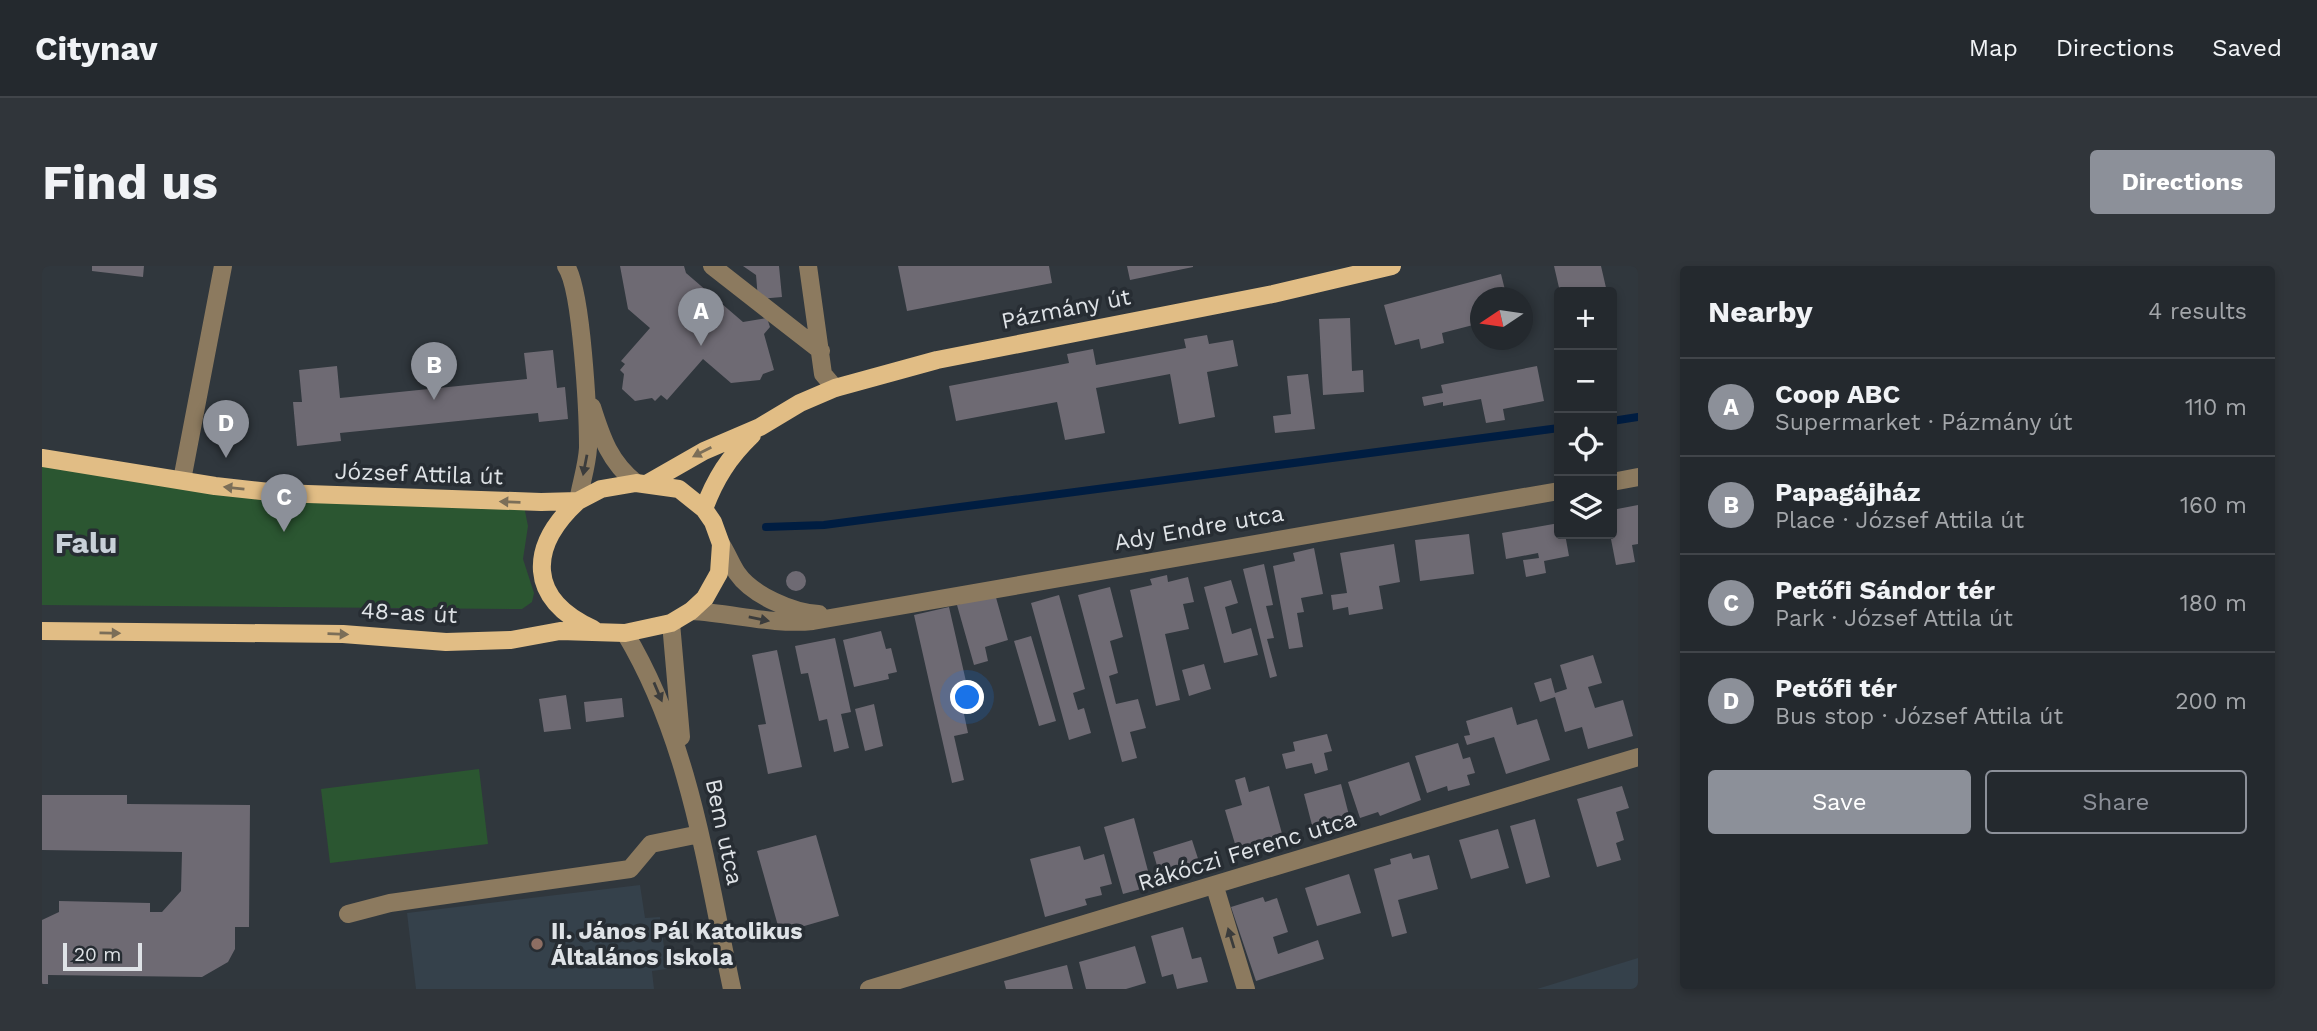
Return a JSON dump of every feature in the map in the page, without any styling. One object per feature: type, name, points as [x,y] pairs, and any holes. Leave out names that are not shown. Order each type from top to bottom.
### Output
[{"type":"main road","name":"Pázmány út","points":[[642,483],[835,388],[937,359],[1273,294],[1392,266]]},
{"type":"main road","name":"Pázmány út","points":[[704,509],[713,486],[733,453],[760,427]]},
{"type":"main road","name":"József Attila út","points":[[42,458],[215,486],[279,493],[511,502],[578,501],[601,489],[642,483],[679,489],[704,509],[722,544]]},
{"type":"main road","points":[[578,501],[550,532],[543,550],[542,578],[546,591],[559,610],[596,631]]},
{"type":"main road","name":"48-as út","points":[[42,631],[198,635],[343,634],[446,642],[510,640],[561,631],[625,633],[671,623],[691,611],[705,598],[719,573],[722,544]]},
{"type":"street","points":[[182,480],[223,266]]},
{"type":"street","points":[[566,266],[575,288],[588,449],[578,501]]},
{"type":"street","points":[[712,266],[821,351]]},
{"type":"street","points":[[808,266],[822,374],[835,388]]},
{"type":"street","points":[[584,380],[605,448],[614,463],[642,483]]},
{"type":"street","points":[[1617,481],[1638,477]]},
{"type":"street","name":"Ady Endre utca","points":[[691,611],[737,614],[794,623],[1554,492]]},
{"type":"street","name":"Ady Endre utca","points":[[722,544],[737,573],[756,591],[796,610],[812,614],[847,614]]},
{"type":"street","name":"Bem utca","points":[[671,623],[684,768]]},
{"type":"street","name":"Bem utca","points":[[625,633],[662,701],[684,768],[732,989]]},
{"type":"street","name":"Rákóczi Ferenc utca","points":[[869,989],[1215,887],[1638,757]]},
{"type":"street","points":[[348,914],[390,903],[630,869],[651,844],[700,834]]},
{"type":"street","points":[[1215,887],[1246,989]]},
{"type":"shaded area","name":"II. János Pál Katolikus Általános Iskola","points":[[640,885],[645,918],[660,917],[667,969],[652,971],[654,989],[416,989],[407,913]]},
{"type":"shaded area","points":[[1638,958],[1638,989],[1537,989]]},
{"type":"green space","points":[[42,463],[223,489],[524,506],[528,526],[523,559],[534,593],[532,602],[522,609],[42,605]]},
{"type":"green space","points":[[479,769],[488,844],[330,863],[321,789]]},
{"type":"building","points":[[92,266],[144,266],[143,277],[92,271]]},
{"type":"building","points":[[620,266],[684,266],[686,273],[743,322],[767,318],[770,327],[764,334],[774,370],[763,374],[760,380],[731,383],[703,359],[667,400],[661,395],[655,401],[652,398],[635,401],[622,389],[624,374],[620,370],[625,364],[621,361],[650,328],[628,309]]},
{"type":"building","points":[[743,266],[779,266],[782,297],[758,299],[756,275]]},
{"type":"building","points":[[898,266],[1049,266],[1052,283],[907,311]]},
{"type":"building","points":[[1127,266],[1193,266],[1193,267],[1130,280]]},
{"type":"building","points":[[1554,266],[1601,266],[1606,287],[1559,287]]},
{"type":"building","points":[[1501,274],[1504,287],[1470,287],[1470,326],[1442,333],[1444,343],[1421,349],[1419,339],[1395,345],[1384,305]]},
{"type":"building","points":[[1350,318],[1352,371],[1363,370],[1364,392],[1323,395],[1319,319]]},
{"type":"building","points":[[1207,335],[1209,344],[1233,340],[1238,366],[1207,372],[1215,417],[1179,424],[1170,374],[1096,388],[1105,433],[1065,440],[1057,402],[956,421],[949,386],[1069,363],[1067,354],[1093,349],[1096,365],[1186,348],[1184,339]]},
{"type":"building","points":[[553,350],[557,388],[565,387],[568,419],[539,422],[538,413],[340,433],[341,441],[297,446],[293,402],[302,402],[299,370],[337,366],[340,398],[527,379],[524,353]]},
{"type":"building","points":[[1537,366],[1544,401],[1503,409],[1505,420],[1486,423],[1481,399],[1443,406],[1443,402],[1424,406],[1422,397],[1443,393],[1441,385]]},
{"type":"building","points":[[1308,374],[1315,429],[1275,433],[1273,416],[1291,414],[1287,376]]},
{"type":"building","points":[[1638,505],[1638,544],[1632,545],[1635,562],[1616,565],[1611,539],[1617,539],[1617,509]]},
{"type":"building","points":[[1554,524],[1554,539],[1566,539],[1569,556],[1544,561],[1546,573],[1526,577],[1523,560],[1539,558],[1538,553],[1506,559],[1502,533]]},
{"type":"building","points":[[1469,534],[1474,574],[1420,581],[1415,540]]},
{"type":"building","points":[[1394,544],[1400,582],[1379,586],[1383,609],[1349,615],[1348,607],[1333,610],[1331,595],[1347,593],[1340,553]]},
{"type":"building","points":[[1314,548],[1323,594],[1301,598],[1304,612],[1297,613],[1303,647],[1289,649],[1273,566],[1295,561],[1293,553]]},
{"type":"building","points":[[1264,564],[1273,605],[1266,606],[1274,638],[1267,639],[1277,676],[1270,678],[1243,569]]},
{"type":"building","points":[[796,571],[803,574],[806,581],[803,588],[796,591],[789,588],[786,581],[789,574]]},
{"type":"building","points":[[1167,575],[1168,582],[1188,577],[1194,602],[1183,604],[1189,629],[1165,634],[1180,700],[1156,706],[1130,590],[1152,585],[1150,579]]},
{"type":"building","points":[[1231,580],[1238,603],[1225,607],[1232,634],[1251,628],[1258,655],[1224,663],[1204,587]]},
{"type":"building","points":[[1110,587],[1123,637],[1110,641],[1118,673],[1109,676],[1116,704],[1138,699],[1146,728],[1130,732],[1137,758],[1122,762],[1078,595]]},
{"type":"building","points":[[995,594],[1008,640],[985,647],[988,661],[974,665],[957,605]]},
{"type":"building","points":[[1059,595],[1085,689],[1073,693],[1078,710],[1084,708],[1091,733],[1069,740],[1031,603]]},
{"type":"building","points":[[949,607],[973,712],[964,714],[968,733],[954,736],[964,780],[952,783],[914,615]]},
{"type":"building","points":[[881,631],[886,649],[891,648],[897,672],[888,674],[889,679],[854,687],[843,640]]},
{"type":"building","points":[[1031,636],[1056,721],[1039,726],[1014,641]]},
{"type":"building","points":[[835,638],[851,712],[841,714],[849,748],[834,752],[827,719],[819,721],[808,673],[801,674],[795,646]]},
{"type":"building","points":[[777,650],[802,767],[768,774],[758,725],[766,724],[752,655]]},
{"type":"building","points":[[1593,655],[1602,683],[1588,687],[1595,708],[1623,700],[1633,736],[1588,749],[1582,727],[1565,732],[1555,697],[1540,702],[1534,683],[1551,678],[1555,693],[1567,689],[1560,665]]},
{"type":"building","points":[[1204,664],[1211,689],[1189,696],[1182,670]]},
{"type":"building","points":[[566,695],[571,729],[544,732],[539,699]]},
{"type":"building","points":[[622,698],[624,717],[586,722],[584,702]]},
{"type":"building","points":[[874,704],[883,746],[865,751],[855,709]]},
{"type":"building","points":[[1512,707],[1517,725],[1537,719],[1550,760],[1506,774],[1494,737],[1467,745],[1464,736],[1470,735],[1466,721]]},
{"type":"building","points":[[1327,734],[1332,751],[1324,753],[1328,770],[1315,774],[1312,763],[1286,769],[1282,754],[1295,751],[1293,742]]},
{"type":"building","points":[[1458,743],[1463,759],[1470,757],[1475,773],[1467,775],[1470,785],[1448,791],[1447,786],[1427,793],[1415,756]]},
{"type":"building","points":[[1409,762],[1421,800],[1380,816],[1378,812],[1360,818],[1348,782]]},
{"type":"building","points":[[1245,777],[1249,792],[1269,786],[1284,841],[1238,854],[1225,810],[1242,805],[1235,780]]},
{"type":"building","points":[[1341,784],[1351,823],[1314,833],[1304,794]]},
{"type":"building","points":[[1622,786],[1629,808],[1616,812],[1624,840],[1616,843],[1621,860],[1597,867],[1577,799]]},
{"type":"building","points":[[42,795],[127,795],[127,804],[250,805],[249,927],[235,927],[235,949],[228,962],[202,977],[48,975],[48,984],[42,984],[42,920],[59,912],[59,901],[150,903],[150,912],[162,912],[181,891],[182,852],[42,850]]},
{"type":"building","points":[[1134,818],[1152,886],[1123,894],[1104,827]]},
{"type":"building","points":[[1535,819],[1550,877],[1526,884],[1510,826]]},
{"type":"building","points":[[1498,829],[1509,868],[1471,879],[1459,840]]},
{"type":"building","points":[[816,835],[839,916],[780,933],[757,851]]},
{"type":"building","points":[[1192,840],[1202,871],[1162,883],[1153,852]]},
{"type":"building","points":[[1080,846],[1084,860],[1104,854],[1112,884],[1100,887],[1102,895],[1085,899],[1087,905],[1045,917],[1030,859]]},
{"type":"building","points":[[1411,853],[1413,859],[1429,855],[1438,889],[1398,900],[1407,933],[1392,937],[1374,869],[1391,864],[1390,859]]},
{"type":"building","points":[[1349,874],[1361,913],[1317,926],[1305,888]]},
{"type":"building","points":[[1263,897],[1265,902],[1277,898],[1288,932],[1273,937],[1278,954],[1318,940],[1324,959],[1256,981],[1231,907]]},
{"type":"building","points":[[1183,927],[1192,959],[1201,957],[1208,982],[1177,989],[1173,974],[1162,977],[1151,936]]},
{"type":"building","points":[[1135,946],[1146,983],[1126,989],[1086,989],[1079,962]]},
{"type":"building","points":[[1067,965],[1073,989],[1006,989],[1004,981]]},
{"type":"waterway","points":[[1617,420],[1638,417]]},
{"type":"waterway","points":[[766,527],[824,525],[1554,429]]},
{"type":"place","name":"Coop ABC","points":[[701,346]]},
{"type":"place","name":"Papagájház","points":[[434,400]]},
{"type":"place","name":"Petőfi tér","points":[[226,458]]},
{"type":"place","name":"Petőfi Sándor tér","points":[[284,532]]},
{"type":"place","name":"II. János Pál Katolikus Általános Iskola","points":[[537,944]]},
{"type":"district","name":"Falu","points":[[86,542]]}]
